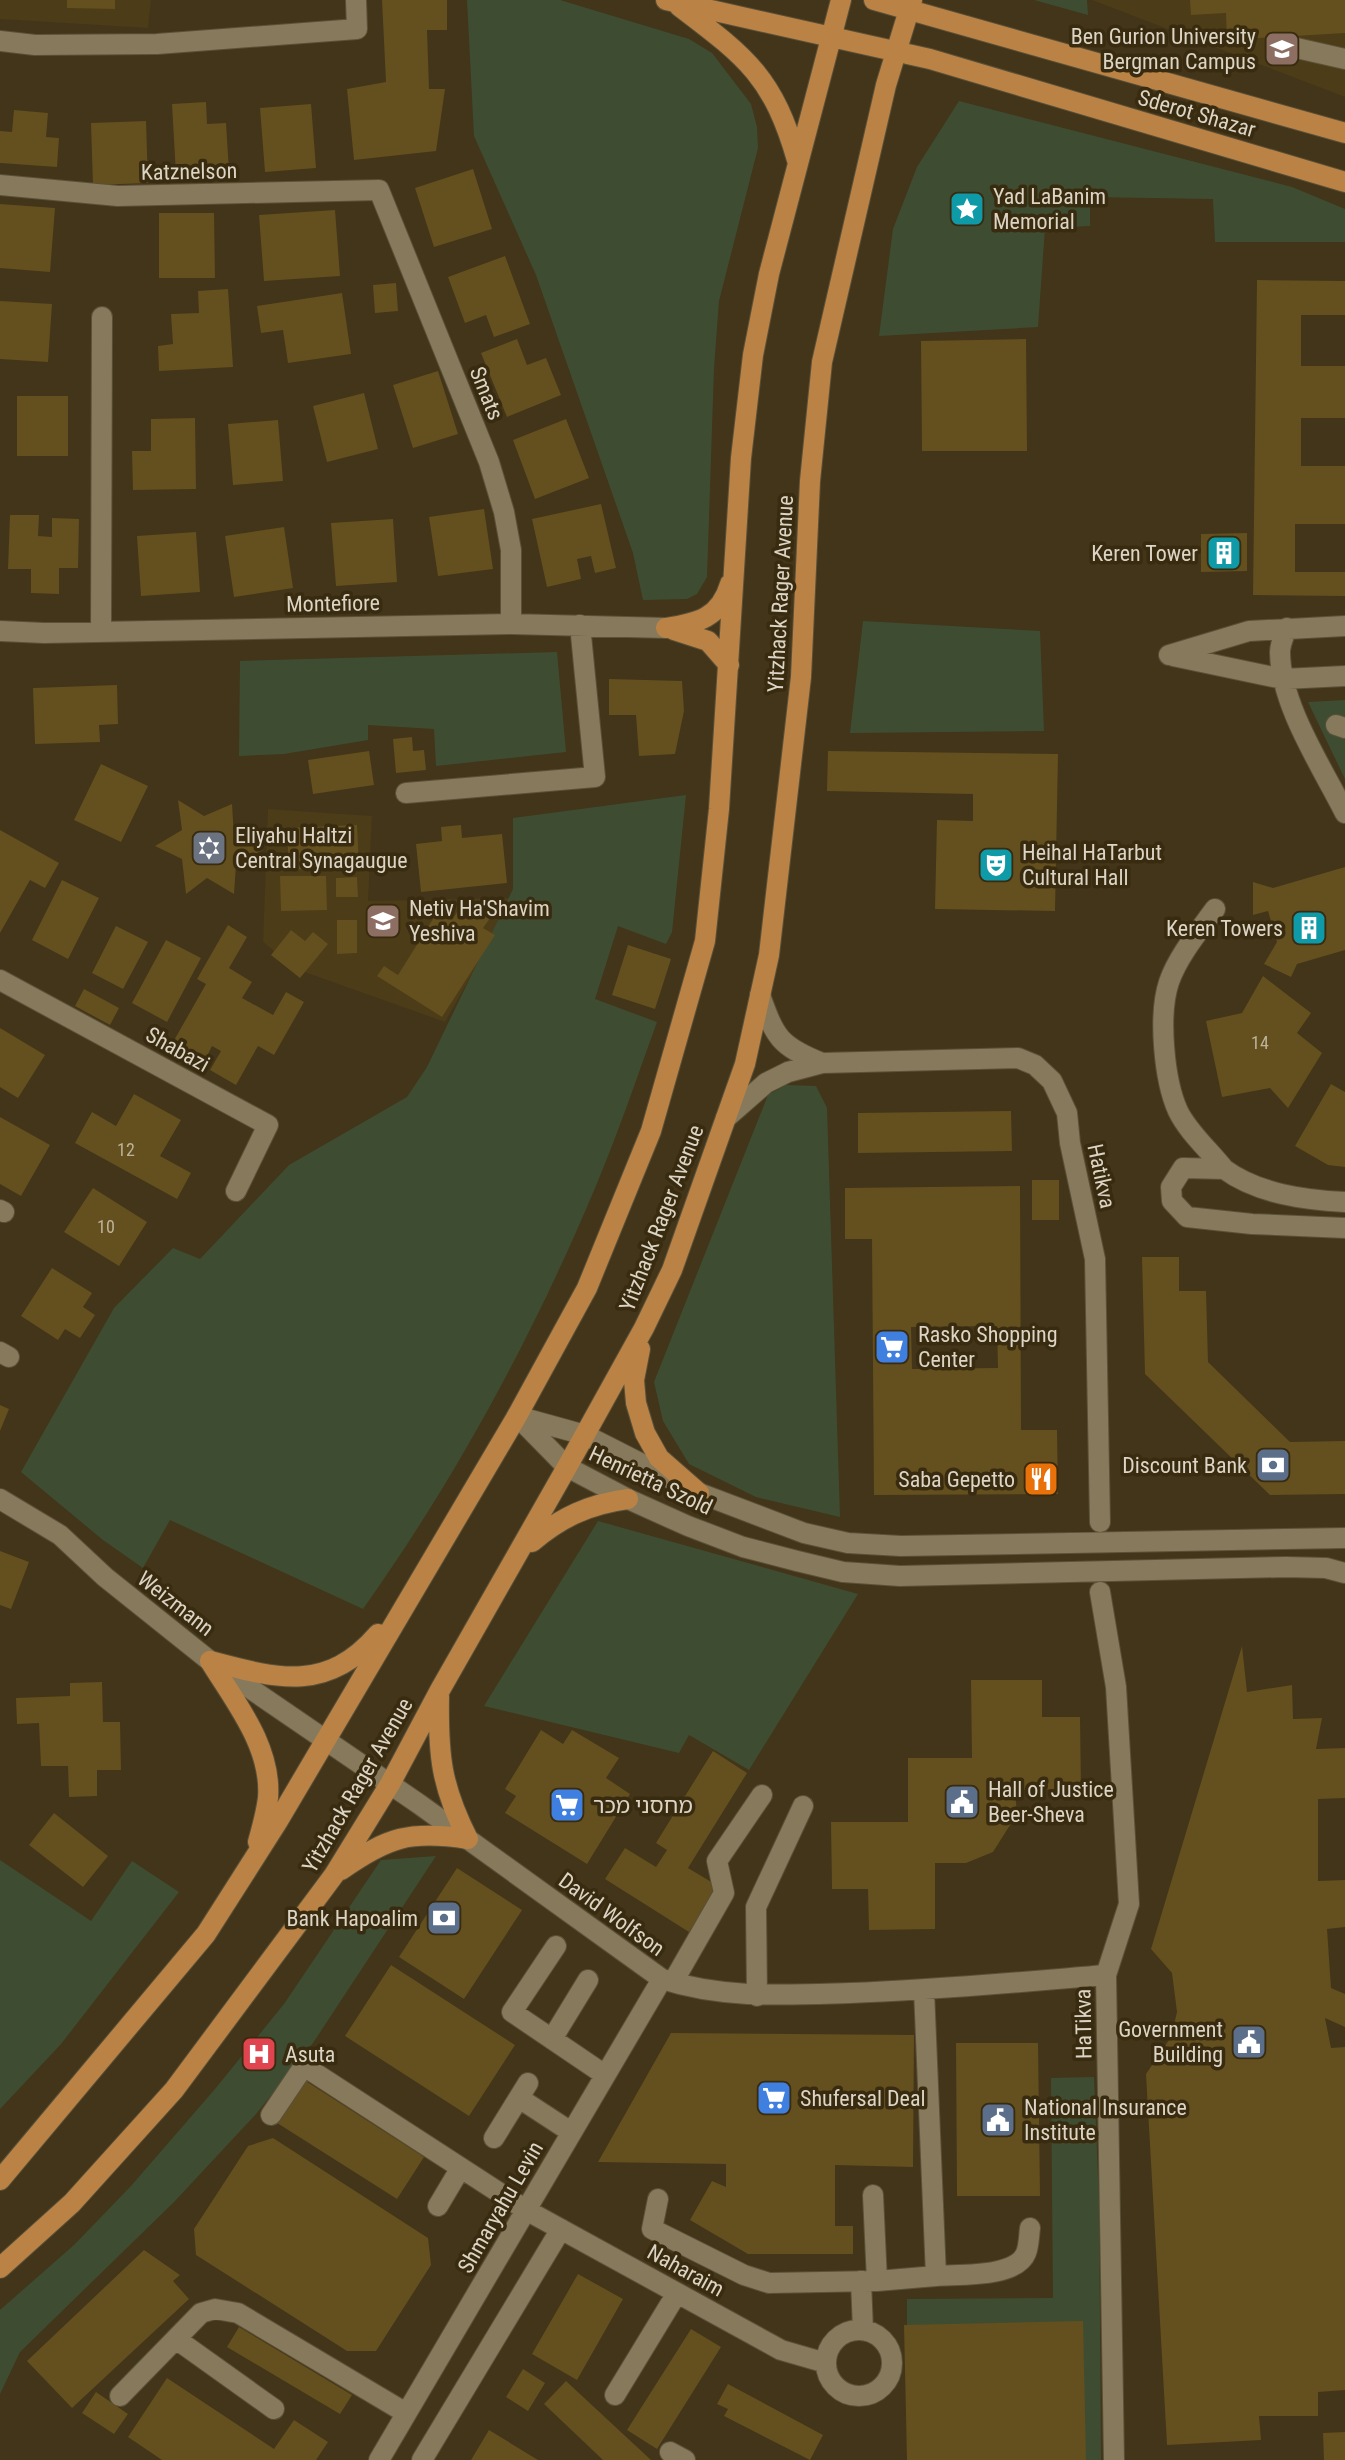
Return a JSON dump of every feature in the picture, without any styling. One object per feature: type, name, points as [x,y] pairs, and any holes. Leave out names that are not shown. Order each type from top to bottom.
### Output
[{"type":"main road","name":"Yitzhack Rager Avenue","points":[[0,2180],[206,1934],[254,1859],[517,1416],[587,1288],[651,1131],[705,941],[719,809],[746,398],[769,274],[841,0]]},
{"type":"main road","name":"Sderot Shazar","points":[[874,0],[910,4],[1345,133]]},
{"type":"main road","name":"Sderot Shazar","points":[[669,1],[953,65],[1345,182]]},
{"type":"main road","points":[[669,1],[728,44],[767,85],[788,128],[797,162]]},
{"type":"main road","name":"Yitzhack Rager Avenue","points":[[0,2268],[72,2203],[174,2090],[334,1875],[390,1784],[520,1552],[644,1328],[672,1270],[745,1064],[769,955],[801,677],[810,481],[822,362],[910,4]]},
{"type":"main road","points":[[666,628],[700,622],[725,600],[735,570]]},
{"type":"main road","points":[[666,628],[708,641],[729,665]]},
{"type":"main road","points":[[644,1328],[634,1380],[636,1403],[645,1433],[659,1458],[699,1493]]},
{"type":"main road","points":[[520,1552],[551,1526],[578,1511],[601,1503],[628,1499]]},
{"type":"main road","points":[[210,1661],[257,1673],[312,1677],[334,1670],[360,1655],[406,1604]]},
{"type":"main road","points":[[210,1661],[250,1725],[264,1763],[268,1799],[254,1859]]},
{"type":"main road","points":[[440,1690],[441,1770],[451,1806],[468,1839]]},
{"type":"main road","points":[[334,1875],[372,1848],[412,1835],[468,1839]]},
{"type":"street","points":[[0,41],[35,45],[157,44],[357,29],[356,0]]},
{"type":"street","points":[[1292,47],[1345,59]]},
{"type":"street","name":"Katznelson","points":[[0,185],[118,196],[379,190]]},
{"type":"street","name":"Smats","points":[[379,190],[489,462],[504,512],[511,550],[511,624]]},
{"type":"street","points":[[101,632],[102,317]]},
{"type":"street","name":"Montefiore","points":[[0,631],[511,624],[666,628]]},
{"type":"street","points":[[406,793],[595,777],[580,625]]},
{"type":"street","points":[[1345,626],[1249,631],[1169,655],[1283,679],[1345,676]]},
{"type":"street","points":[[1287,628],[1279,648],[1283,679],[1302,729],[1343,802]]},
{"type":"street","points":[[1215,909],[1187,949],[1169,983],[1163,1033],[1167,1079],[1179,1113],[1224,1169]]},
{"type":"street","name":"Shabazi","points":[[0,980],[268,1125],[236,1191]]},
{"type":"street","name":"Hatikva","points":[[760,995],[779,1040],[800,1054],[822,1063]]},
{"type":"street","name":"Hatikva","points":[[726,1118],[766,1083],[788,1072],[822,1063],[1018,1058],[1035,1065],[1052,1081],[1067,1113],[1070,1143],[1095,1259],[1100,1522]]},
{"type":"street","points":[[1345,1202],[1308,1200],[1263,1188],[1224,1169],[1183,1168],[1171,1187],[1172,1201],[1187,1217],[1252,1224],[1345,1228]]},
{"type":"street","name":"Henrietta Szold","points":[[517,1416],[585,1435],[699,1493],[804,1533],[848,1543],[901,1546],[1345,1538]]},
{"type":"street","name":"Henrietta Szold","points":[[517,1416],[567,1467],[628,1499],[743,1547],[843,1572],[900,1576],[1286,1567],[1326,1568],[1345,1573]]},
{"type":"street","name":"Weizmann","points":[[0,1499],[60,1535],[113,1584],[210,1661],[326,1742]]},
{"type":"street","name":"HaTikva","points":[[1100,1592],[1116,1687],[1129,1904],[1106,1975],[1114,2460]]},
{"type":"street","name":"David Wolfson","points":[[326,1742],[667,1980],[690,1988],[757,1996],[924,1990],[1106,1975]]},
{"type":"street","name":"Shmaryahu Levin","points":[[379,2460],[605,2075],[724,1893],[717,1861],[762,1795]]},
{"type":"street","points":[[757,1996],[756,1907],[803,1806]]},
{"type":"street","points":[[556,1946],[512,2012],[605,2075]]},
{"type":"street","points":[[552,2039],[588,1980]]},
{"type":"street","points":[[924,1990],[936,2276]]},
{"type":"street","name":"Naharaim","points":[[271,2115],[304,2066],[526,2210],[781,2350],[826,2363]]},
{"type":"street","points":[[494,2138],[523,2090],[571,2132]]},
{"type":"street","points":[[438,2206],[460,2169]]},
{"type":"street","points":[[863,2330],[873,2195]]},
{"type":"street","points":[[658,2199],[652,2229],[744,2275],[769,2283],[869,2281],[994,2272],[1015,2267],[1026,2254],[1030,2228]]},
{"type":"street","points":[[422,2460],[561,2229]]},
{"type":"street","points":[[615,2395],[677,2293]]},
{"type":"street","points":[[120,2396],[201,2313],[215,2309],[238,2313],[406,2413]]},
{"type":"street","points":[[863,2330],[876,2335],[890,2352],[890,2375],[879,2390],[857,2396],[843,2392],[834,2384],[826,2363],[832,2343],[851,2331],[863,2330]]},
{"type":"street","points":[[176,2339],[274,2409]]},
{"type":"shaded area","points":[[0,0],[151,0],[148,28],[0,19]]},
{"type":"shaded area","name":"Ben Gurion University Bergman Campus","points":[[1092,0],[1345,0],[1345,97]]},
{"type":"shaded area","name":"Netiv Ha'Shavim Yeshiva","points":[[268,809],[372,816],[368,901],[515,898],[445,1022],[296,969],[263,942]]},
{"type":"green space","points":[[467,0],[560,0],[689,39],[712,53],[751,104],[758,148],[719,301],[707,577],[697,594],[687,599],[643,600],[633,553],[536,275],[474,136]]},
{"type":"green space","points":[[1034,0],[1087,0],[1088,15]]},
{"type":"green space","points":[[959,101],[1292,187],[1345,209],[1345,242],[1215,242],[1213,199],[1090,197],[1090,226],[1045,228],[1038,327],[879,336],[893,229],[917,167]]},
{"type":"green space","points":[[863,621],[1040,631],[1044,731],[850,733]]},
{"type":"green space","points":[[557,652],[566,752],[436,766],[434,729],[368,725],[368,740],[284,754],[239,756],[240,661]]},
{"type":"green space","points":[[1345,700],[1345,779],[1308,702]]},
{"type":"green space","points":[[686,795],[672,932],[666,944],[618,926],[595,999],[657,1022],[603,1168],[546,1298],[491,1405],[430,1509],[363,1609],[170,1520],[143,1568],[103,1540],[21,1472],[114,1308],[173,1248],[200,1259],[289,1165],[407,1097],[427,1067],[513,889],[513,818]]},
{"type":"green space","points":[[786,1085],[816,1086],[827,1108],[840,1517],[756,1497],[689,1464],[663,1421],[654,1382],[768,1095]]},
{"type":"green space","points":[[598,1521],[858,1594],[749,1770],[689,1735],[679,1753],[484,1706]]},
{"type":"green space","points":[[436,1856],[313,2043],[256,2114],[174,2202],[20,2352],[0,2394],[0,2310],[74,2245],[131,2186],[215,2089],[284,2004],[381,1860]]},
{"type":"green space","points":[[0,1860],[91,1921],[132,1861],[179,1892],[61,2044],[0,2109]]},
{"type":"green space","points":[[1094,2077],[1099,2201],[1101,2460],[907,2460],[907,2299],[1053,2298],[1051,2078]]},
{"type":"building","points":[[67,0],[115,0],[115,9],[67,8]]},
{"type":"building","points":[[382,0],[447,0],[447,30],[427,30],[429,89],[445,89],[436,151],[354,160],[347,89],[386,82]]},
{"type":"building","points":[[1190,0],[1345,0],[1345,33],[1227,40],[1226,13],[1191,15]]},
{"type":"building","points":[[206,102],[207,124],[226,123],[229,171],[176,175],[172,104]]},
{"type":"building","points":[[311,104],[316,168],[265,172],[260,108]]},
{"type":"building","points":[[14,110],[48,113],[46,137],[59,138],[57,167],[0,163],[0,131],[12,132]]},
{"type":"building","points":[[146,121],[148,183],[93,185],[91,123]]},
{"type":"building","points":[[473,169],[492,229],[434,247],[415,188]]},
{"type":"building","points":[[0,204],[55,208],[50,272],[0,268]]},
{"type":"building","points":[[335,210],[340,276],[264,281],[259,215]]},
{"type":"building","points":[[159,213],[214,213],[215,278],[159,278]]},
{"type":"building","points":[[505,256],[530,324],[494,337],[486,315],[465,323],[448,277]]},
{"type":"building","points":[[1257,280],[1345,281],[1345,315],[1301,315],[1301,366],[1345,366],[1345,418],[1301,418],[1301,466],[1345,466],[1345,524],[1295,524],[1295,572],[1345,572],[1345,596],[1253,595]]},
{"type":"building","points":[[396,283],[398,311],[375,313],[373,285]]},
{"type":"building","points":[[228,289],[233,367],[159,371],[158,346],[173,344],[171,314],[199,313],[198,291]]},
{"type":"building","points":[[342,293],[351,354],[288,363],[283,330],[261,333],[257,306]]},
{"type":"building","points":[[0,301],[52,304],[48,362],[0,359]]},
{"type":"building","points":[[517,339],[527,365],[546,358],[561,395],[507,417],[481,353]]},
{"type":"building","points":[[1026,339],[1027,451],[922,451],[921,341]]},
{"type":"building","points":[[438,371],[458,434],[413,448],[393,385]]},
{"type":"building","points":[[364,393],[378,449],[327,462],[313,406]]},
{"type":"building","points":[[17,396],[68,396],[68,456],[17,456]]},
{"type":"building","points":[[195,418],[196,489],[133,490],[132,451],[151,451],[151,419]]},
{"type":"building","points":[[566,419],[589,478],[535,499],[513,440]]},
{"type":"building","points":[[278,420],[283,481],[233,485],[228,424]]},
{"type":"building","points":[[601,504],[616,568],[595,573],[591,556],[577,559],[581,579],[547,587],[532,519]]},
{"type":"building","points":[[484,509],[493,569],[438,576],[429,517]]},
{"type":"building","points":[[10,515],[39,515],[38,536],[52,537],[52,518],[79,519],[78,568],[59,568],[59,594],[31,593],[31,569],[8,569]]},
{"type":"building","points":[[393,519],[397,582],[336,586],[331,523]]},
{"type":"building","points":[[284,527],[293,588],[234,597],[225,536]]},
{"type":"building","points":[[196,532],[200,592],[141,596],[137,536]]},
{"type":"building","name":"Keren Tower","points":[[1247,533],[1247,571],[1201,572],[1201,534]]},
{"type":"building","points":[[609,679],[682,681],[684,711],[675,754],[639,756],[636,715],[609,715]]},
{"type":"building","points":[[117,685],[118,724],[99,725],[100,742],[35,744],[33,688]]},
{"type":"building","points":[[412,737],[413,751],[424,750],[426,770],[396,773],[393,739]]},
{"type":"building","points":[[369,751],[374,785],[313,794],[308,760]]},
{"type":"building","name":"Heihal HaTarbut Cultural Hall","points":[[828,751],[1058,754],[1055,911],[935,909],[937,820],[973,821],[973,794],[827,791]]},
{"type":"building","points":[[101,764],[148,786],[121,842],[74,820]]},
{"type":"building","name":"Eliyahu Haltzi Central Synagaugue","points":[[178,800],[204,816],[232,804],[234,837],[263,850],[236,864],[234,894],[207,878],[186,894],[182,859],[155,846],[182,830]]},
{"type":"building","points":[[357,825],[359,866],[289,870],[287,828]]},
{"type":"building","points":[[461,825],[462,838],[502,834],[507,883],[421,892],[416,844],[442,841],[441,827]]},
{"type":"building","points":[[0,830],[59,863],[45,888],[30,880],[0,933]]},
{"type":"building","name":"Keren Towers","points":[[1345,867],[1345,950],[1297,964],[1291,977],[1264,964],[1277,942],[1268,911],[1253,915],[1253,882],[1273,888]]},
{"type":"building","points":[[280,876],[326,876],[327,910],[281,911]]},
{"type":"building","points":[[357,877],[358,897],[336,897],[336,878]]},
{"type":"building","points":[[62,880],[99,898],[68,959],[32,940]]},
{"type":"building","points":[[465,900],[491,917],[483,928],[495,935],[442,1017],[377,976],[384,966],[398,975],[438,911],[452,920]]},
{"type":"building","points":[[337,920],[357,920],[357,953],[337,954]]},
{"type":"building","points":[[228,925],[247,937],[229,968],[252,982],[242,998],[273,1015],[286,992],[304,1002],[274,1055],[258,1046],[236,1085],[210,1070],[221,1051],[212,1046],[204,1062],[172,1044],[206,984],[197,979]]},
{"type":"building","points":[[116,926],[148,942],[123,989],[92,973]]},
{"type":"building","points":[[291,930],[305,941],[313,932],[328,944],[300,978],[271,955]]},
{"type":"building","points":[[166,940],[201,958],[167,1022],[132,1003]]},
{"type":"building","points":[[628,945],[671,959],[655,1009],[612,995]]},
{"type":"building","points":[[1263,976],[1311,1013],[1297,1033],[1322,1053],[1288,1108],[1270,1088],[1222,1097],[1206,1021],[1242,1013]]},
{"type":"building","points":[[84,989],[119,1008],[110,1025],[75,1006]]},
{"type":"building","points":[[0,1028],[45,1055],[18,1098],[0,1087]]},
{"type":"building","points":[[1331,1084],[1345,1092],[1345,1167],[1328,1165],[1295,1146]]},
{"type":"building","points":[[134,1094],[181,1120],[160,1156],[191,1173],[177,1199],[75,1143],[92,1112],[116,1126]]},
{"type":"building","points":[[1011,1111],[1012,1151],[858,1153],[858,1113]]},
{"type":"building","points":[[0,1117],[50,1145],[21,1196],[0,1184]]},
{"type":"building","points":[[1032,1180],[1059,1180],[1059,1220],[1032,1220]]},
{"type":"building","name":"Rasko Shopping Center","points":[[1020,1186],[1021,1430],[1057,1430],[1058,1494],[874,1495],[872,1239],[845,1239],[845,1188]],"holes":[[[997,1326],[998,1368],[912,1369],[911,1327]]]},
{"type":"building","points":[[93,1188],[147,1222],[119,1266],[64,1232]]},
{"type":"building","points":[[1142,1257],[1179,1257],[1179,1291],[1206,1291],[1208,1362],[1290,1442],[1345,1441],[1345,1494],[1270,1495],[1145,1374]]},
{"type":"building","points":[[52,1268],[92,1293],[83,1307],[95,1315],[80,1338],[65,1329],[58,1340],[21,1316]]},
{"type":"building","points":[[0,1405],[9,1409],[0,1431]]},
{"type":"building","points":[[0,1551],[29,1562],[11,1609],[0,1605]]},
{"type":"building","name":"Government Building","points":[[1242,1646],[1247,1692],[1292,1685],[1293,1719],[1322,1718],[1316,1749],[1345,1748],[1345,1798],[1318,1799],[1318,1881],[1345,1880],[1345,1927],[1327,1929],[1331,1988],[1345,1994],[1345,2027],[1325,2018],[1331,2048],[1345,2047],[1345,2390],[1318,2392],[1318,2416],[1259,2416],[1261,2440],[1167,2445],[1146,2074],[1171,2037],[1177,2012],[1172,1973],[1151,1949]]},
{"type":"building","name":"Hall of Justice Beer-Sheva","points":[[971,1680],[1042,1680],[1042,1717],[1080,1717],[1081,1789],[1015,1790],[1017,1814],[993,1852],[966,1863],[935,1863],[935,1929],[869,1930],[868,1889],[832,1889],[831,1822],[908,1822],[908,1758],[972,1758]]},
{"type":"building","points":[[102,1682],[103,1722],[120,1722],[121,1770],[97,1770],[97,1796],[69,1797],[68,1766],[41,1766],[39,1723],[17,1724],[16,1698],[70,1696],[70,1683]]},
{"type":"building","name":"מחסני מכר","points":[[541,1730],[563,1744],[572,1730],[619,1758],[606,1778],[630,1794],[587,1864],[505,1813],[516,1796],[505,1789]]},
{"type":"building","points":[[713,1751],[747,1773],[688,1868],[718,1886],[689,1932],[605,1879],[625,1848],[656,1867],[667,1850],[656,1843]]},
{"type":"building","points":[[54,1813],[108,1856],[83,1887],[29,1845]]},
{"type":"building","points":[[457,1868],[522,1910],[464,1999],[399,1957]]},
{"type":"building","points":[[391,1965],[515,2045],[469,2116],[345,2036]]},
{"type":"building","name":"Shufersal Deal","points":[[671,2033],[914,2035],[913,2167],[835,2165],[835,2226],[853,2226],[853,2254],[748,2254],[690,2220],[712,2181],[726,2187],[726,2164],[598,2162]]},
{"type":"building","name":"National Insurance Institute","points":[[956,2043],[1038,2043],[1040,2196],[957,2196]]},
{"type":"building","points":[[301,2078],[424,2157],[397,2199],[274,2121]]},
{"type":"building","points":[[273,2138],[428,2238],[431,2265],[376,2351],[347,2351],[196,2255],[194,2229],[248,2146]]},
{"type":"building","points":[[144,2250],[180,2275],[173,2281],[189,2299],[72,2408],[27,2361]]},
{"type":"building","points":[[578,2274],[623,2299],[577,2380],[532,2354]]},
{"type":"building","points":[[1083,2321],[1086,2460],[907,2460],[904,2325]]},
{"type":"building","points":[[239,2327],[352,2395],[340,2414],[227,2347]]},
{"type":"building","points":[[691,2329],[721,2347],[657,2449],[627,2430]]},
{"type":"building","points":[[523,2369],[545,2383],[528,2411],[506,2397]]},
{"type":"building","points":[[167,2378],[274,2449],[294,2420],[328,2442],[316,2460],[162,2460],[128,2437]]},
{"type":"building","points":[[566,2381],[651,2460],[603,2460],[544,2404]]},
{"type":"building","points":[[728,2384],[823,2435],[810,2460],[724,2416],[728,2409],[717,2404]]},
{"type":"building","points":[[96,2392],[128,2414],[114,2434],[82,2413]]},
{"type":"building","points":[[489,2430],[538,2460],[471,2460]]},
{"type":"building","points":[[1345,2432],[1345,2460],[1324,2460],[1323,2433]]},
{"type":"place","name":"Ben Gurion University Bergman Campus","points":[[1282,49]]},
{"type":"place","name":"Yad LaBanim Memorial","points":[[967,209]]},
{"type":"place","name":"Keren Tower","points":[[1224,553]]},
{"type":"place","name":"Eliyahu Haltzi Central Synagaugue","points":[[209,848]]},
{"type":"place","name":"Heihal HaTarbut Cultural Hall","points":[[996,865]]},
{"type":"place","name":"Netiv Ha'Shavim Yeshiva","points":[[383,921]]},
{"type":"place","name":"Keren Towers","points":[[1309,928]]},
{"type":"place","name":"Rasko Shopping Center","points":[[892,1347]]},
{"type":"place","name":"Discount Bank","points":[[1273,1465]]},
{"type":"place","name":"Saba Gepetto","points":[[1041,1479]]},
{"type":"place","name":"Hall of Justice Beer-Sheva","points":[[962,1802]]},
{"type":"place","name":"מחסני מכר","points":[[567,1805]]},
{"type":"place","name":"Bank Hapoalim","points":[[444,1918]]},
{"type":"place","name":"Government Building","points":[[1249,2042]]},
{"type":"place","name":"Asuta","points":[[259,2054]]},
{"type":"place","name":"Shufersal Deal","points":[[774,2098]]},
{"type":"place","name":"National Insurance Institute","points":[[998,2120]]}]
